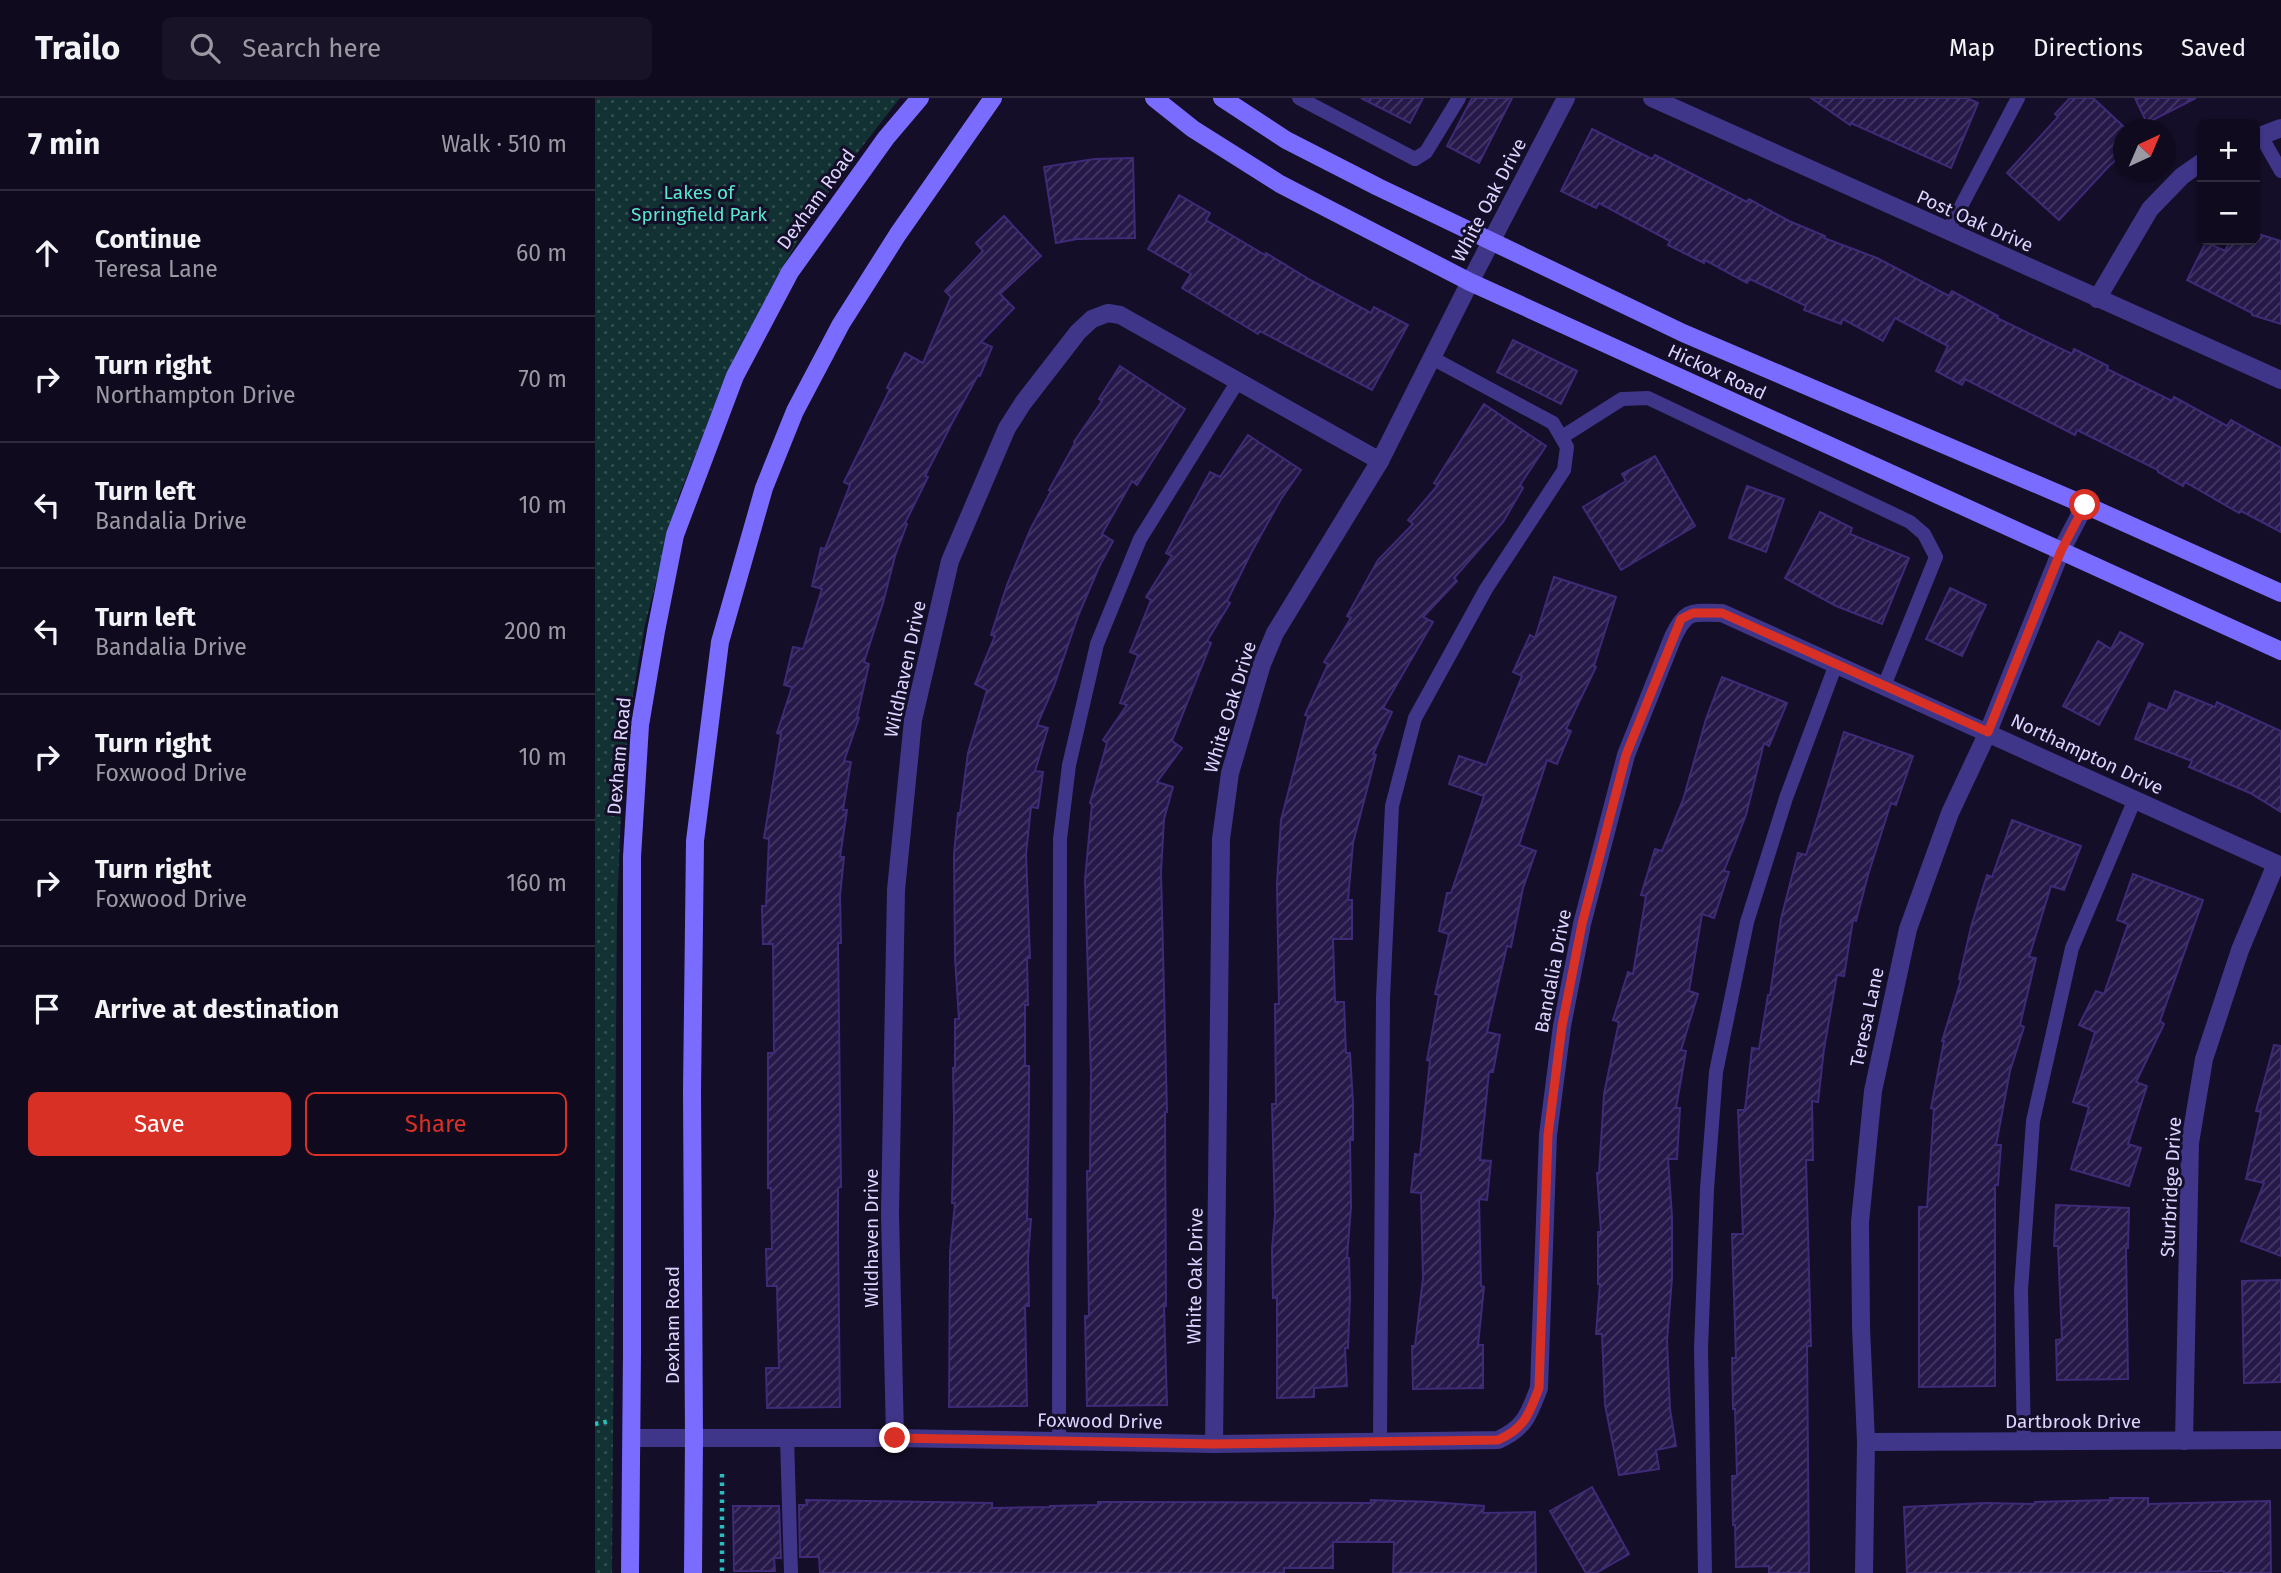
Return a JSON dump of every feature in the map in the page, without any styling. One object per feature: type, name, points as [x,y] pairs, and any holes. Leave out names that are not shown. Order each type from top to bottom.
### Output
[{"type":"street","name":"Dexham Road","points":[[630,1573],[632,857],[640,725],[656,631],[675,535],[735,376],[790,272],[886,138],[920,98]]},
{"type":"street","name":"Dexham Road","points":[[693,1573],[692,1091],[695,841],[720,642],[764,488],[795,411],[841,324],[898,234],[993,98]]},
{"type":"street","name":"Hickox Road","points":[[1154,98],[1193,129],[1280,184],[1470,282],[2281,651]]},
{"type":"street","name":"Hickox Road","points":[[1222,98],[1286,140],[1378,187],[1683,333],[2085,505],[2281,593]]},
{"type":"street","name":"White Oak Drive","points":[[1214,1444],[1221,839],[1230,773],[1262,664],[1275,633],[1380,461],[1566,98]]},
{"type":"street","name":"Post Oak Drive","points":[[1652,98],[2281,380]]},
{"type":"street","points":[[2260,136],[2281,128]]},
{"type":"street","points":[[2097,299],[2150,209],[2182,176],[2197,166]]},
{"type":"street","name":"Wildhaven Drive","points":[[895,1438],[890,1213],[896,890],[913,720],[950,561],[1007,428],[1078,332],[1092,319],[1108,313],[1120,316],[1380,461]]},
{"type":"street","name":"Teresa Lane","points":[[1864,1573],[1865,1442],[1860,1222],[1873,1091],[1907,929],[1950,813],[1988,732],[2061,551],[2085,505]]},
{"type":"street","name":"Bandalia Drive","points":[[1539,1388],[1548,1135],[1562,1026],[1582,924],[1626,755],[1681,619],[1693,613],[1722,613]]},
{"type":"street","name":"Northampton Drive","points":[[1722,613],[2279,865]]},
{"type":"street","name":"Sturbridge Drive","points":[[2184,1441],[2190,1143],[2204,1059],[2239,950],[2279,865]]},
{"type":"street","name":"Foxwood Drive","points":[[632,1438],[895,1438],[1214,1444],[1498,1440],[1512,1433],[1527,1419],[1539,1388]]},
{"type":"street","name":"Dartbrook Drive","points":[[1865,1442],[2281,1440]]},
{"type":"lane","points":[[1299,98],[1415,159],[1426,152],[1459,98]]},
{"type":"lane","points":[[1948,231],[2019,98]]},
{"type":"lane","points":[[2260,140],[2281,172]]},
{"type":"lane","points":[[1380,1442],[1383,998],[1392,806],[1415,718],[1486,589],[1564,470],[1567,447],[1553,423],[1432,358]]},
{"type":"lane","points":[[1059,1441],[1060,839],[1069,765],[1097,644],[1140,539],[1238,381]]},
{"type":"lane","points":[[1562,437],[1622,400],[1648,398],[1910,522],[1924,534],[1935,557],[1885,686]]},
{"type":"lane","points":[[1705,1573],[1701,1349],[1707,1189],[1716,1072],[1747,922],[1786,798],[1836,664]]},
{"type":"lane","points":[[2024,1442],[2021,1290],[2033,1121],[2072,948],[2135,799]]},
{"type":"lane","points":[[787,1438],[791,1573]]},
{"type":"path","points":[[722,1474],[722,1573]]},
{"type":"green space","name":"Lakes of Springfield Park","points":[[595,98],[900,98],[840,175],[810,220],[727,376],[678,498],[645,625],[631,707],[622,787],[617,911],[612,1573],[595,1573]]},
{"type":"building","points":[[1361,98],[1423,98],[1410,123]]},
{"type":"building","points":[[1472,98],[1512,98],[1479,163],[1447,146]]},
{"type":"building","points":[[1811,98],[1967,98],[1978,103],[1951,168],[1851,123],[1850,125]]},
{"type":"building","points":[[2070,98],[2093,98],[2115,119],[2113,119],[2113,163],[2059,220],[2007,173],[2058,117],[2055,114]]},
{"type":"building","points":[[2135,98],[2196,98],[2155,119],[2145,119]]},
{"type":"building","points":[[1592,129],[1652,159],[1655,155],[1747,202],[1749,199],[1789,221],[1825,236],[1824,238],[1877,258],[1949,296],[1952,291],[1998,316],[1997,318],[2072,354],[2074,349],[2108,366],[2107,369],[2172,401],[2174,397],[2227,426],[2231,420],[2281,448],[2281,532],[2241,511],[2239,513],[2185,482],[2183,486],[2158,470],[2077,430],[2075,435],[1965,379],[1962,385],[1936,371],[1948,346],[1895,318],[1883,341],[1843,319],[1841,324],[1804,310],[1806,306],[1750,279],[1747,283],[1705,260],[1704,263],[1668,245],[1670,241],[1599,203],[1596,208],[1561,191]]},
{"type":"building","points":[[1133,158],[1135,238],[1077,239],[1056,243],[1044,167],[1094,159]]},
{"type":"building","points":[[1179,195],[1210,213],[1206,220],[1265,255],[1266,253],[1371,313],[1374,307],[1408,325],[1372,390],[1260,331],[1258,334],[1182,288],[1191,274],[1148,249]]},
{"type":"building","points":[[1004,216],[1041,256],[1000,294],[1014,308],[981,342],[992,347],[980,376],[978,375],[952,423],[905,523],[907,524],[864,662],[869,664],[857,717],[859,718],[844,761],[851,762],[843,810],[847,810],[840,857],[844,857],[840,896],[841,943],[838,943],[840,1407],[767,1408],[766,1368],[779,1368],[777,1286],[767,1286],[766,1249],[772,1249],[771,1188],[768,1188],[768,1053],[774,1053],[773,944],[763,944],[762,906],[766,906],[769,839],[764,838],[781,734],[777,733],[792,687],[784,685],[793,647],[803,649],[822,589],[812,586],[821,548],[825,549],[850,485],[844,482],[890,389],[887,388],[905,353],[923,363],[951,297],[945,291],[983,251],[976,243]]},
{"type":"building","points":[[2260,235],[2281,241],[2281,324],[2252,315],[2187,280],[2204,245],[2212,245],[2225,251],[2228,245],[2260,245]]},
{"type":"building","points":[[1513,340],[1577,371],[1561,404],[1497,372]]},
{"type":"building","points":[[1120,366],[1185,409],[1137,485],[1132,481],[1102,534],[1113,541],[1078,616],[1054,686],[1037,725],[1048,728],[1035,771],[1043,772],[1038,808],[1031,807],[1026,854],[1030,958],[1027,958],[1028,1005],[1025,1005],[1025,1066],[1029,1066],[1027,1219],[1031,1219],[1028,1258],[1029,1306],[1025,1306],[1027,1406],[949,1407],[950,1252],[955,1203],[952,1203],[953,1068],[955,1019],[959,1019],[955,959],[954,854],[968,753],[987,690],[975,684],[995,636],[991,635],[1007,585],[1031,528],[1074,442],[1102,401],[1099,399]]},
{"type":"building","points":[[1484,404],[1546,446],[1520,485],[1523,488],[1503,522],[1454,578],[1457,581],[1423,617],[1433,622],[1383,708],[1392,712],[1373,754],[1376,755],[1353,843],[1348,900],[1352,900],[1352,939],[1333,939],[1335,1002],[1344,1002],[1346,1053],[1350,1053],[1353,1103],[1347,1258],[1350,1297],[1348,1348],[1345,1348],[1347,1386],[1314,1388],[1314,1397],[1277,1398],[1277,1298],[1273,1298],[1272,1249],[1275,1215],[1272,1104],[1276,1104],[1275,1004],[1279,1004],[1277,884],[1281,820],[1308,716],[1305,715],[1328,664],[1324,662],[1351,618],[1347,616],[1378,560],[1413,524],[1408,520],[1438,485],[1434,483]]},
{"type":"building","points":[[1248,435],[1301,470],[1281,499],[1251,553],[1227,601],[1230,603],[1207,641],[1211,643],[1172,741],[1182,748],[1157,782],[1173,787],[1164,819],[1161,872],[1167,1112],[1164,1306],[1167,1405],[1087,1406],[1085,1316],[1089,1316],[1087,1171],[1090,1171],[1091,1074],[1085,880],[1090,803],[1107,743],[1103,740],[1127,705],[1120,703],[1138,655],[1130,652],[1151,600],[1146,597],[1172,556],[1166,553],[1210,472],[1220,477]]},
{"type":"building","points":[[1655,456],[1695,526],[1621,570],[1583,507],[1626,481],[1622,474]]},
{"type":"building","points":[[1747,486],[1784,499],[1766,552],[1729,538]]},
{"type":"building","points":[[1820,512],[1852,528],[1850,534],[1909,558],[1882,624],[1836,606],[1785,578]]},
{"type":"building","points":[[1554,577],[1616,597],[1594,666],[1596,667],[1566,729],[1571,731],[1557,764],[1547,760],[1519,845],[1536,851],[1523,888],[1511,947],[1507,946],[1487,1032],[1500,1035],[1493,1072],[1489,1072],[1480,1160],[1491,1161],[1487,1200],[1479,1199],[1481,1286],[1484,1287],[1478,1345],[1483,1345],[1483,1388],[1413,1389],[1412,1346],[1415,1346],[1423,1278],[1421,1193],[1411,1192],[1415,1154],[1420,1155],[1430,1061],[1427,1060],[1439,995],[1435,994],[1449,934],[1439,931],[1447,893],[1451,893],[1484,796],[1449,784],[1459,756],[1486,765],[1522,676],[1513,672],[1530,635],[1535,638]]},
{"type":"building","points":[[1950,588],[1986,605],[1962,656],[1926,639]]},
{"type":"building","points":[[2120,632],[2143,644],[2099,725],[2063,706],[2098,641],[2111,649]]},
{"type":"building","points":[[1722,677],[1787,703],[1769,746],[1764,743],[1746,815],[1724,871],[1729,872],[1714,918],[1702,914],[1689,991],[1698,994],[1681,1050],[1686,1051],[1676,1108],[1680,1108],[1677,1159],[1668,1159],[1672,1278],[1667,1341],[1670,1409],[1676,1446],[1656,1450],[1659,1469],[1619,1475],[1605,1405],[1602,1334],[1596,1334],[1600,1284],[1598,1232],[1601,1232],[1597,1173],[1604,1094],[1619,1022],[1613,1020],[1628,972],[1633,974],[1646,896],[1641,895],[1655,849],[1662,851],[1683,800],[1706,719]]},
{"type":"building","points":[[2175,691],[2215,707],[2217,702],[2281,731],[2281,812],[2250,793],[2189,767],[2192,761],[2135,739],[2149,703],[2167,711]]},
{"type":"building","points":[[1844,732],[1913,756],[1896,805],[1891,803],[1856,921],[1853,920],[1844,976],[1837,975],[1818,1102],[1812,1101],[1813,1160],[1806,1160],[1811,1346],[1807,1346],[1809,1573],[1769,1573],[1769,1566],[1736,1567],[1733,1525],[1732,1476],[1737,1476],[1733,1409],[1732,1358],[1736,1358],[1732,1234],[1743,1234],[1738,1110],[1745,1110],[1752,1048],[1759,1049],[1781,919],[1798,853],[1806,855]]},
{"type":"building","points":[[2012,820],[2081,846],[2064,890],[2051,886],[2029,957],[2036,958],[2020,1025],[2024,1027],[2010,1071],[1996,1145],[2001,1145],[1998,1185],[1995,1185],[1995,1386],[1919,1387],[1919,1207],[1927,1207],[1934,1109],[1931,1108],[1942,1041],[1961,980],[1959,979],[1971,927],[1987,875],[1992,877]]},
{"type":"building","points":[[2133,874],[2203,900],[2160,1021],[2164,1024],[2136,1082],[2147,1086],[2128,1144],[2141,1148],[2129,1186],[2071,1169],[2089,1107],[2073,1102],[2095,1032],[2079,1025],[2096,991],[2104,994],[2128,924],[2117,920]]},
{"type":"building","points":[[2274,1045],[2281,1046],[2281,1256],[2241,1241],[2264,1183],[2246,1179],[2261,1112],[2256,1111]]},
{"type":"building","points":[[2056,1205],[2129,1208],[2126,1248],[2128,1379],[2057,1380],[2056,1340],[2062,1339],[2058,1246],[2054,1246]]},
{"type":"building","points":[[2281,1280],[2281,1382],[2244,1383],[2242,1281]]},
{"type":"building","points":[[1592,1487],[1629,1554],[1596,1573],[1586,1573],[1550,1511]]},
{"type":"building","points":[[2148,1498],[2148,1504],[2270,1501],[2271,1573],[1907,1573],[1904,1507],[1986,1503],[2035,1504]]},
{"type":"building","points":[[806,1500],[992,1503],[992,1508],[1098,1505],[1098,1502],[1371,1503],[1371,1500],[1484,1506],[1483,1513],[1535,1512],[1536,1573],[1393,1573],[1394,1542],[1333,1542],[1333,1568],[1284,1568],[1284,1573],[820,1573],[819,1557],[800,1557],[799,1505],[807,1505]]},
{"type":"building","points":[[733,1506],[779,1506],[781,1558],[774,1558],[775,1571],[734,1571]]},
{"type":"route","points":[[895,1438],[1214,1444],[1498,1440],[1512,1433],[1527,1419],[1539,1388],[1548,1135],[1562,1026],[1582,924],[1626,755],[1681,619],[1693,613],[1722,613],[1988,732],[2061,551],[2085,505]]}]
